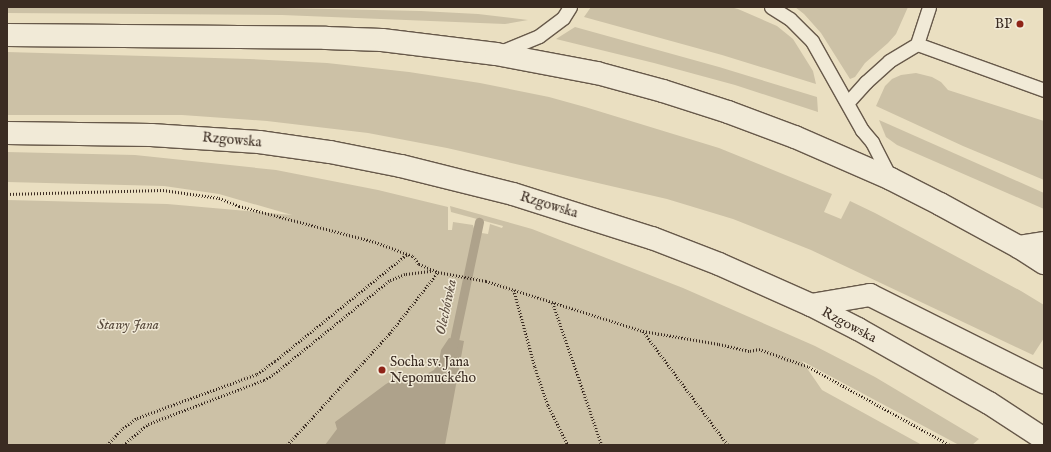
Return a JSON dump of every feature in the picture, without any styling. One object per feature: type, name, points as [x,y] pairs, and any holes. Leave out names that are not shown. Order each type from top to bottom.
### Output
[{"type":"main road","points":[[7,35],[326,38],[382,40],[496,54],[597,74],[663,91],[728,112],[788,134],[891,179],[1019,247],[1044,263]]},
{"type":"main road","name":"Rzgowska","points":[[7,133],[151,135],[202,137],[267,143],[401,166],[512,194],[646,236],[719,264],[811,304],[858,328],[989,403],[1044,439]]},
{"type":"main road","points":[[1019,247],[1044,243]]},
{"type":"main road","points":[[811,304],[870,296],[1044,382]]},
{"type":"lane","points":[[496,54],[539,36],[563,18],[570,7]]},
{"type":"lane","points":[[774,7],[790,19],[812,41],[848,102],[862,130],[872,142],[891,179]]},
{"type":"lane","points":[[848,102],[889,61],[917,44],[929,7]]},
{"type":"lane","points":[[917,44],[1044,90]]},
{"type":"path","points":[[7,194],[163,190],[219,198],[239,206],[374,242],[413,256],[419,264],[438,272],[486,281],[643,331],[750,351],[759,349],[809,367],[950,445]]},
{"type":"path","points":[[107,445],[123,428],[137,418],[257,374],[275,362],[408,254]]},
{"type":"path","points":[[123,445],[148,424],[269,377],[390,280],[406,274],[433,270]]},
{"type":"path","points":[[287,445],[390,333],[438,272]]},
{"type":"path","points":[[514,290],[537,374],[548,405],[568,445]]},
{"type":"path","points":[[553,302],[602,445]]},
{"type":"path","points":[[643,331],[728,445]]},
{"type":"green space","points":[[7,7],[282,8],[421,11],[478,14],[528,20],[505,24],[282,15],[7,13]]},
{"type":"green space","points":[[591,7],[730,7],[738,9],[777,26],[793,39],[813,71],[816,84],[722,55],[584,17]]},
{"type":"green space","points":[[795,7],[908,7],[896,34],[865,63],[855,77],[850,79],[821,33],[804,14]]},
{"type":"green space","points":[[575,27],[719,67],[817,97],[818,112],[735,85],[556,39]]},
{"type":"green space","points":[[7,52],[249,59],[327,63],[409,72],[480,83],[549,97],[719,148],[832,194],[824,212],[841,219],[850,201],[875,213],[1021,291],[1044,305],[1044,338],[1033,355],[811,250],[733,219],[667,199],[447,148],[368,133],[267,121],[182,115],[7,115]]},
{"type":"green space","points":[[916,73],[932,77],[941,82],[948,90],[1044,121],[1044,180],[963,146],[876,106],[885,86],[892,79],[901,75]]},
{"type":"green space","points":[[879,120],[1044,193],[1044,209],[897,145],[886,137]]},
{"type":"green space","name":"Stawy Jana","points":[[7,152],[135,155],[276,170],[378,190],[448,207],[448,230],[452,230],[453,222],[473,225],[475,232],[488,234],[490,224],[502,228],[503,226],[451,212],[450,206],[532,229],[683,288],[815,346],[875,377],[979,439],[972,445],[959,445],[802,361],[822,390],[922,445],[7,445],[7,200],[167,204],[292,215],[219,194],[164,186],[7,182]]},
{"type":"shaded area","points":[[449,338],[464,341],[445,445],[325,445],[337,429],[335,422],[386,384],[397,378],[423,376],[434,370],[439,361],[441,350]]},
{"type":"waterway","name":"Olechówka","points":[[452,350],[479,222]]},
{"type":"place","name":"BP","points":[[1020,24]]},
{"type":"place","name":"Socha sv. Jana Nepomuckého","points":[[382,370]]}]
